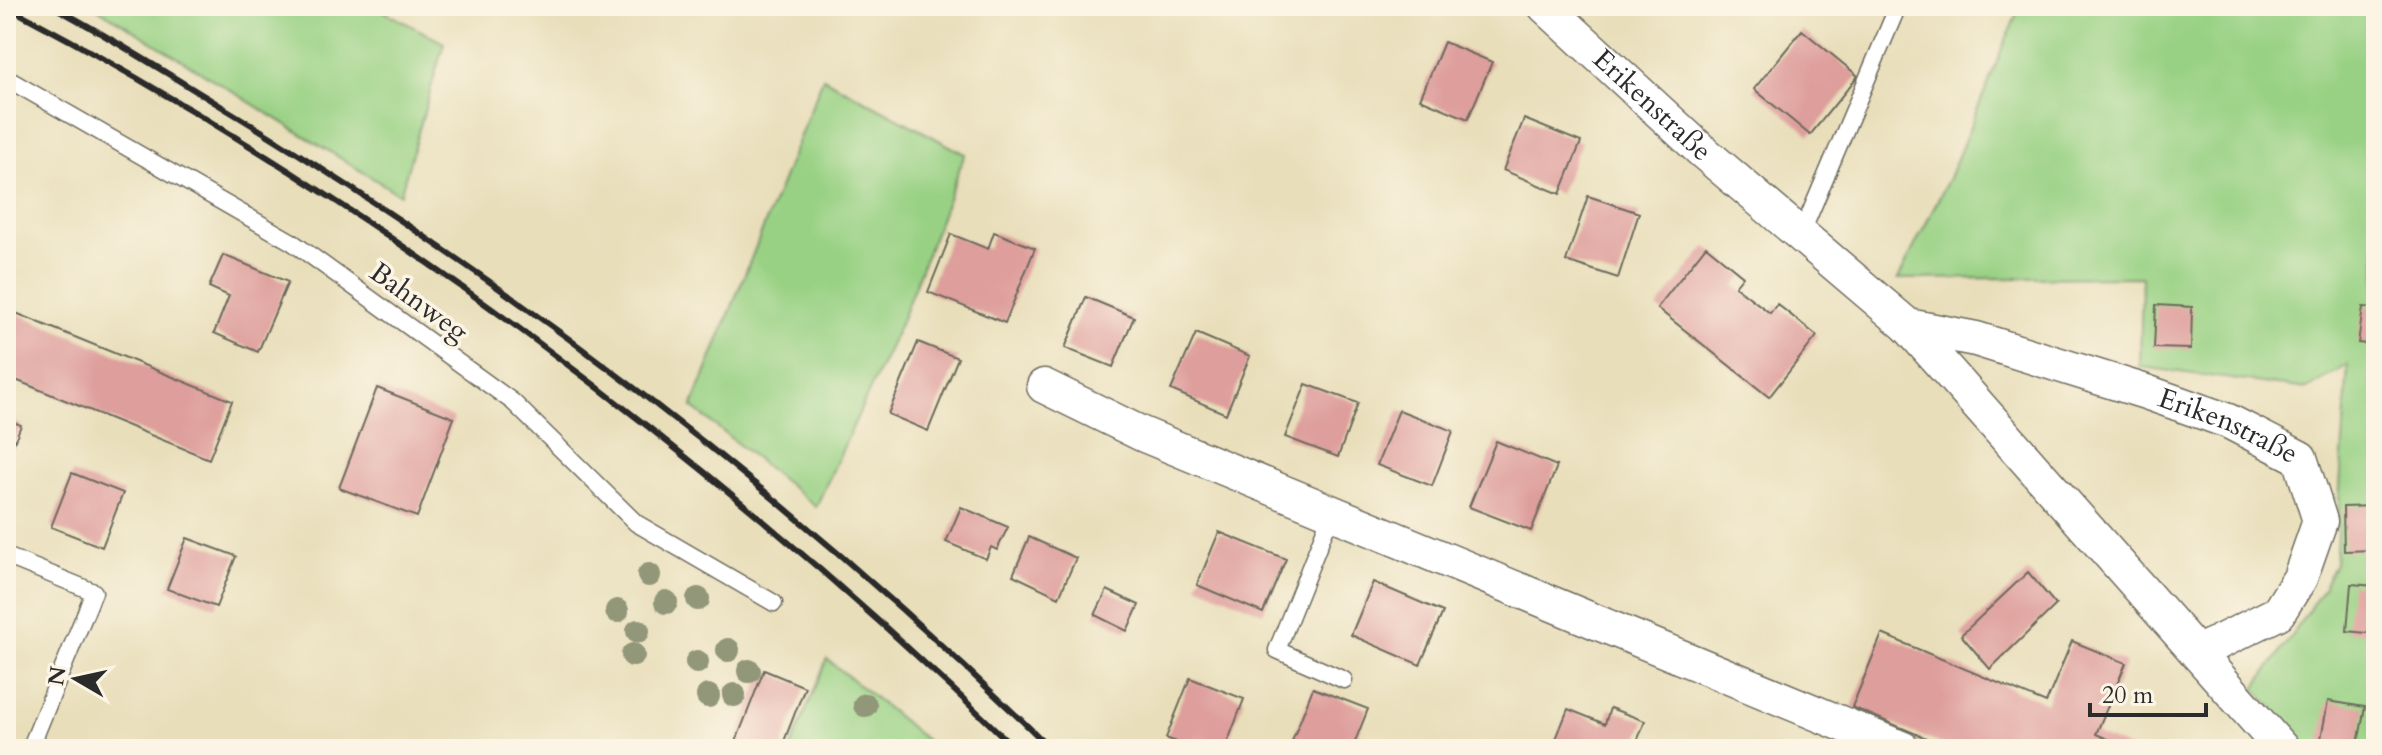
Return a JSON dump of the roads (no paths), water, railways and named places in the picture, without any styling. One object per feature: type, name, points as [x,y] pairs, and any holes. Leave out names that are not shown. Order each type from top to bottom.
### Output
[{"type":"street","name":"Erikenstraße","points":[[1545,6],[1800,237],[1908,326],[2282,749]]},
{"type":"street","name":"Erikenstraße","points":[[1908,326],[1976,339],[2146,392],[2228,421],[2300,458],[2320,521],[2300,578],[2278,613],[2199,652]]},
{"type":"street","points":[[1044,386],[1142,434],[1903,749]]},
{"type":"lane","points":[[1800,237],[1898,6]]},
{"type":"lane","name":"Bahnweg","points":[[6,78],[292,242],[513,402],[636,523],[774,603]]},
{"type":"lane","points":[[1332,512],[1277,650],[1344,680]]},
{"type":"lane","points":[[6,556],[94,592],[30,749]]},
{"type":"railway","points":[[6,6],[143,82],[277,163],[409,250],[537,342],[662,438],[784,538],[902,642],[1016,749]]},
{"type":"railway","points":[[52,6],[136,54],[331,175],[548,324],[757,485],[956,658],[1051,749]]}]
